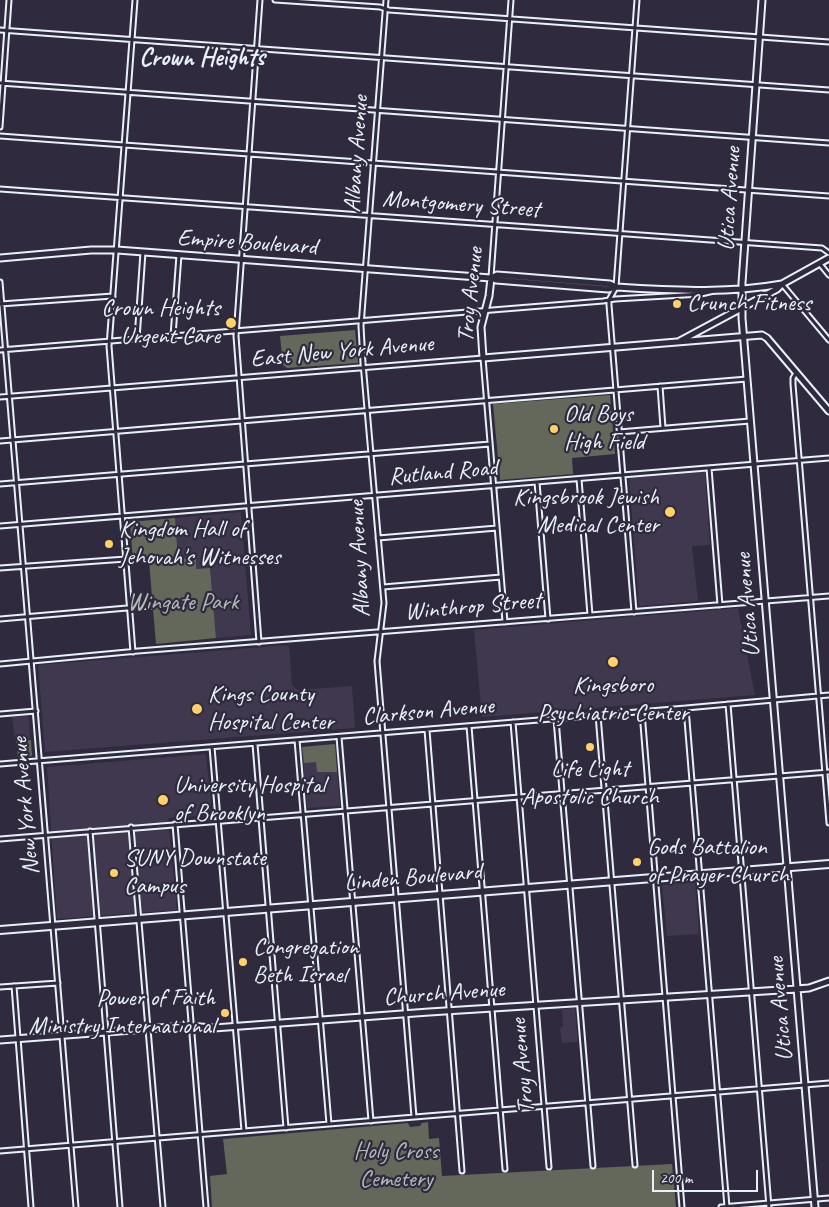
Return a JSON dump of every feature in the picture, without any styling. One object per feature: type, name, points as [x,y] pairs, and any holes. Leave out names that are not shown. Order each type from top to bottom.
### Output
[{"type":"highway","name":"Linden Boulevard","points":[[0,930],[829,864]]},
{"type":"main road","name":"Utica Avenue","points":[[762,0],[748,190],[742,307],[815,1207]]},
{"type":"main road","name":"Empire Boulevard","points":[[0,258],[91,250],[117,250],[491,278],[496,280],[608,289],[616,287],[714,291],[782,284]]},
{"type":"main road","name":"East New York Avenue","points":[[677,343],[777,289],[782,284],[829,258]]},
{"type":"main road","name":"Troy Avenue","points":[[483,358],[480,327],[490,296],[491,278]]},
{"type":"main road","name":"East New York Avenue","points":[[483,358],[765,336],[797,373]]},
{"type":"main road","points":[[797,373],[829,411]]},
{"type":"main road","name":"Church Avenue","points":[[0,1040],[148,1028],[192,1026],[214,1028],[362,1016],[797,989],[809,988],[829,981]]},
{"type":"street","points":[[0,127],[9,0]]},
{"type":"street","points":[[133,652],[110,342],[135,0]]},
{"type":"street","points":[[259,642],[236,331],[260,0]]},
{"type":"street","points":[[275,0],[829,42]]},
{"type":"street","name":"Albany Avenue","points":[[386,0],[362,321],[364,368],[384,603],[377,661],[414,1117]]},
{"type":"street","name":"Troy Avenue","points":[[491,278],[511,0]]},
{"type":"street","points":[[634,612],[610,300],[616,287],[636,0]]},
{"type":"street","points":[[0,30],[829,90]]},
{"type":"street","points":[[2,84],[829,143]]},
{"type":"street","points":[[0,136],[829,196]]},
{"type":"street","name":"Montgomery Street","points":[[0,190],[822,248],[829,253]]},
{"type":"street","points":[[137,339],[143,252]]},
{"type":"street","points":[[173,336],[179,255]]},
{"type":"street","points":[[820,264],[829,275]]},
{"type":"street","name":"New York Avenue","points":[[0,282],[76,1207]]},
{"type":"street","points":[[782,284],[829,340]]},
{"type":"street","points":[[0,350],[484,312],[654,296],[702,294],[714,291]]},
{"type":"street","points":[[1,304],[113,296]]},
{"type":"street","name":"Troy Avenue","points":[[483,358],[505,622]]},
{"type":"street","name":"East New York Avenue","points":[[0,397],[483,358]]},
{"type":"street","points":[[797,373],[793,378],[827,772],[829,823]]},
{"type":"street","points":[[0,441],[368,412],[747,379]]},
{"type":"street","points":[[660,386],[663,428]]},
{"type":"street","points":[[619,432],[750,421]]},
{"type":"street","points":[[0,484],[490,444]]},
{"type":"street","name":"Rutland Road","points":[[0,526],[829,458]]},
{"type":"street","points":[[709,468],[720,605]]},
{"type":"street","points":[[580,479],[590,615]]},
{"type":"street","points":[[537,482],[548,618]]},
{"type":"street","points":[[378,538],[497,528]]},
{"type":"street","points":[[0,568],[126,558]]},
{"type":"street","points":[[383,587],[501,577]]},
{"type":"street","name":"Winthrop Street","points":[[0,664],[829,596]]},
{"type":"street","points":[[0,619],[150,606]]},
{"type":"street","name":"Clarkson Avenue","points":[[0,764],[427,730],[829,695]]},
{"type":"street","points":[[728,704],[769,1205]]},
{"type":"street","points":[[686,708],[727,1207]]},
{"type":"street","points":[[0,714],[36,711]]},
{"type":"street","points":[[642,712],[682,1207]]},
{"type":"street","points":[[598,715],[635,1165]]},
{"type":"street","points":[[556,719],[593,1166]]},
{"type":"street","name":"Troy Avenue","points":[[513,722],[549,1167]]},
{"type":"street","points":[[469,726],[505,1169]]},
{"type":"street","points":[[427,730],[462,1171]]},
{"type":"street","points":[[339,737],[371,1121]]},
{"type":"street","points":[[297,740],[329,1124]]},
{"type":"street","points":[[255,744],[286,1128]]},
{"type":"street","points":[[212,747],[244,1131]]},
{"type":"street","points":[[0,839],[827,772]]},
{"type":"street","points":[[175,824],[206,1207]]},
{"type":"street","points":[[132,827],[163,1207]]},
{"type":"street","points":[[90,831],[120,1207]]},
{"type":"street","points":[[0,987],[58,983]]},
{"type":"street","points":[[14,986],[31,1207]]},
{"type":"street","points":[[0,1151],[829,1083]]},
{"type":"street","points":[[721,1207],[769,1205],[829,1198]]},
{"type":"shaded area","name":"Kingsbrook Jewish Medical Center","points":[[705,472],[710,545],[692,546],[698,601],[639,606],[629,478]]},
{"type":"shaded area","points":[[241,512],[251,635],[216,638],[210,568],[196,569],[196,558],[178,560],[175,518]]},
{"type":"shaded area","name":"Kingsboro Psychiatric Center","points":[[738,608],[755,695],[482,717],[474,630]]},
{"type":"shaded area","name":"Kings County Hospital Center","points":[[289,645],[292,685],[298,690],[352,686],[355,728],[45,752],[38,665]]},
{"type":"shaded area","points":[[28,716],[30,739],[15,740],[12,717]]},
{"type":"shaded area","points":[[335,744],[340,806],[307,808],[302,747]]},
{"type":"shaded area","name":"SUNY Downstate Campus","points":[[206,754],[212,815],[168,818],[177,910],[57,919],[47,767]]},
{"type":"shaded area","points":[[695,882],[699,934],[667,936],[662,885]]},
{"type":"shaded area","points":[[575,1008],[578,1042],[562,1043],[560,1028],[563,1026],[562,1009]]},
{"type":"green space","points":[[355,330],[358,363],[287,368],[283,365],[280,336]]},
{"type":"green space","name":"Old Boys High Field","points":[[610,395],[615,454],[572,458],[573,474],[500,480],[493,404]]},
{"type":"green space","name":"Wingate Park","points":[[175,518],[178,559],[196,558],[196,569],[210,568],[216,638],[156,644],[149,561],[133,562],[130,522]]},
{"type":"green space","points":[[31,740],[32,756],[18,757],[16,741]]},
{"type":"green space","points":[[335,744],[337,772],[317,772],[316,762],[304,763],[302,747]]},
{"type":"green space","name":"Holy Cross Cemetery","points":[[428,1122],[429,1139],[439,1138],[442,1176],[672,1164],[676,1207],[212,1207],[210,1176],[227,1174],[223,1139],[408,1123],[410,1127],[420,1126],[422,1123]]},
{"type":"place","name":"Crunch Fitness","points":[[677,304]]},
{"type":"place","name":"Crown Heights Urgent Care","points":[[231,323]]},
{"type":"place","name":"Old Boys High Field","points":[[554,429]]},
{"type":"place","name":"Kingsbrook Jewish Medical Center","points":[[670,512]]},
{"type":"place","name":"Kingdom Hall of Jehovah's Witnesses","points":[[109,544]]},
{"type":"place","name":"Kingsboro Psychiatric Center","points":[[613,662]]},
{"type":"place","name":"Kings County Hospital Center","points":[[197,709]]},
{"type":"place","name":"Life Light Apostolic Church","points":[[590,747]]},
{"type":"place","name":"University Hospital of Brooklyn","points":[[163,800]]},
{"type":"place","name":"Gods Battalion of Prayer Church","points":[[637,862]]},
{"type":"place","name":"SUNY Downstate Campus","points":[[114,873]]},
{"type":"place","name":"Congregation Beth Israel","points":[[243,962]]},
{"type":"place","name":"Power of Faith Ministry International","points":[[225,1013]]},
{"type":"district","name":"Crown Heights","points":[[202,58]]}]
